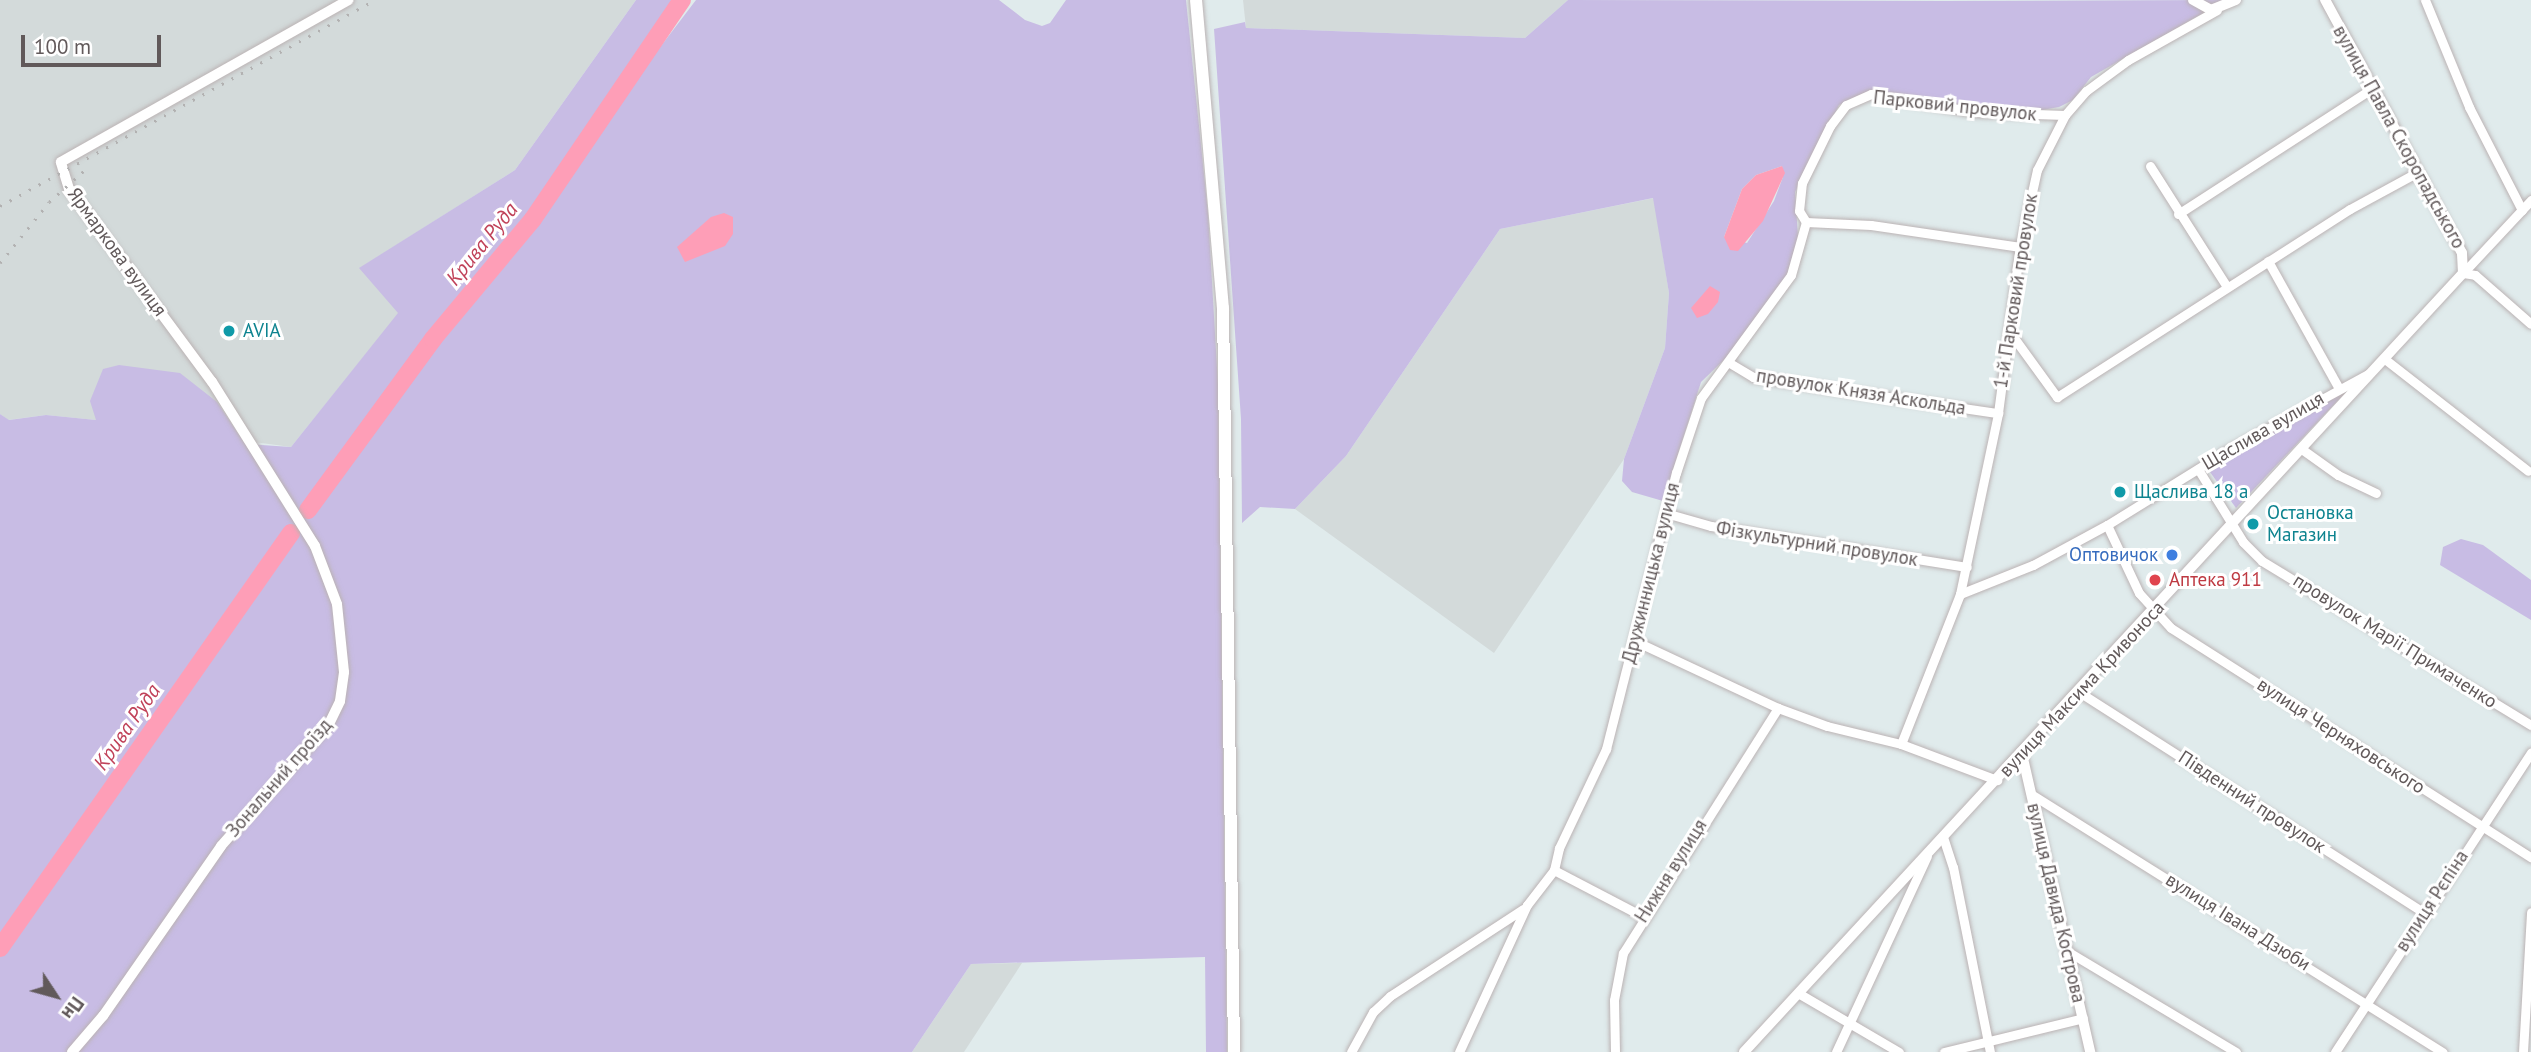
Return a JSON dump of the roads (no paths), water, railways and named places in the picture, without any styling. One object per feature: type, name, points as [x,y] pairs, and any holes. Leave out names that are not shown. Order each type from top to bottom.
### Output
[{"type":"main road","points":[[1196,0],[1223,308],[1234,1052]]},
{"type":"street","name":"Ярмаркова вулиця","points":[[250,438],[69,189],[60,167],[68,154],[348,0]]},
{"type":"street","points":[[2193,0],[2218,9]]},
{"type":"street","name":"1-й Парковий провулок","points":[[1959,594],[1967,568],[1998,413],[2020,247],[2037,170],[2066,115],[2107,74],[2236,0]]},
{"type":"street","name":"вулиця Павла Скоропадського","points":[[2325,0],[2466,261],[2463,273],[2475,275],[2531,324]]},
{"type":"street","points":[[2425,0],[2469,107],[2522,210]]},
{"type":"street","points":[[2178,215],[2373,88]]},
{"type":"street","name":"Парковий провулок","points":[[1846,106],[1871,94],[1975,112],[2066,115]]},
{"type":"street","name":"Дружинницька вулиця","points":[[1458,1052],[1527,905],[1554,870],[1559,848],[1606,749],[1668,514],[1676,473],[1701,398],[1711,379],[1728,362],[1791,275],[1806,222],[1799,211],[1802,183],[1830,126],[1846,106]]},
{"type":"street","points":[[2150,166],[2178,215],[2227,287]]},
{"type":"street","points":[[2009,331],[2057,397],[2268,261],[2418,172]]},
{"type":"street","name":"вулиця Максима Кривоноса","points":[[1744,1052],[2531,200]]},
{"type":"street","points":[[1806,222],[1871,225],[2020,247]]},
{"type":"street","points":[[2268,261],[2338,387]]},
{"type":"street","points":[[2386,360],[2528,471]]},
{"type":"street","name":"провулок Князя Аскольда","points":[[1728,362],[1753,377],[1998,413]]},
{"type":"street","name":"Щаслива вулиця","points":[[1959,594],[2033,565],[2107,525],[2338,387],[2376,370]]},
{"type":"street","name":"Зональний проїзд","points":[[72,1052],[103,1016],[221,846],[329,724],[340,701],[344,671],[341,622],[330,578],[250,438]]},
{"type":"street","points":[[2302,450],[2338,475],[2376,493]]},
{"type":"street","name":"провулок Марії Примаченко","points":[[2198,469],[2232,526],[2262,561],[2531,725]]},
{"type":"street","name":"Фізкультурний провулок","points":[[1668,514],[1711,526],[1967,568]]},
{"type":"street","name":"вулиця Черняховського","points":[[2107,525],[2139,593],[2171,628],[2531,858]]},
{"type":"street","points":[[1901,744],[1959,594]]},
{"type":"street","points":[[1635,640],[1778,708],[1827,726],[1901,744],[1997,780]]},
{"type":"street","name":"Південний провулок","points":[[2079,692],[2425,913]]},
{"type":"street","name":"Нижня вулиця","points":[[1615,1052],[1616,972],[1642,916],[1778,708]]},
{"type":"street","name":"вулиця Рєпіна","points":[[2335,1052],[2531,752]]},
{"type":"street","name":"вулиця Давида Кострова","points":[[2022,754],[2090,1052]]},
{"type":"street","name":"вулиця Івана Дзюби","points":[[2031,794],[2443,1052]]},
{"type":"street","points":[[1943,837],[1953,867],[1990,1052]]},
{"type":"street","points":[[1836,1052],[1930,852]]},
{"type":"street","points":[[1554,870],[1642,916]]},
{"type":"street","points":[[1352,1052],[1373,1012],[1390,996],[1465,945],[1507,923],[1527,905]]},
{"type":"street","points":[[2524,1052],[2531,912]]},
{"type":"street","points":[[2067,951],[2236,1052]]},
{"type":"street","points":[[1798,993],[1899,1052]]},
{"type":"street","points":[[1944,1052],[2082,1018]]},
{"type":"waterway","name":"Крива Руда","points":[[308,510],[433,339],[533,219],[682,0]]},
{"type":"waterway","name":"Крива Руда","points":[[0,948],[291,533]]},
{"type":"railway","points":[[0,206],[374,0]]},
{"type":"railway","points":[[0,263],[49,202],[87,168]]},
{"type":"place","name":"AVIA","points":[[229,331]]},
{"type":"place","name":"Щаслива 18 а","points":[[2120,492]]},
{"type":"place","name":"Остановка Магазин","points":[[2253,524]]},
{"type":"place","name":"Оптовичок","points":[[2172,555]]},
{"type":"place","name":"Аптека 911","points":[[2155,580]]}]
